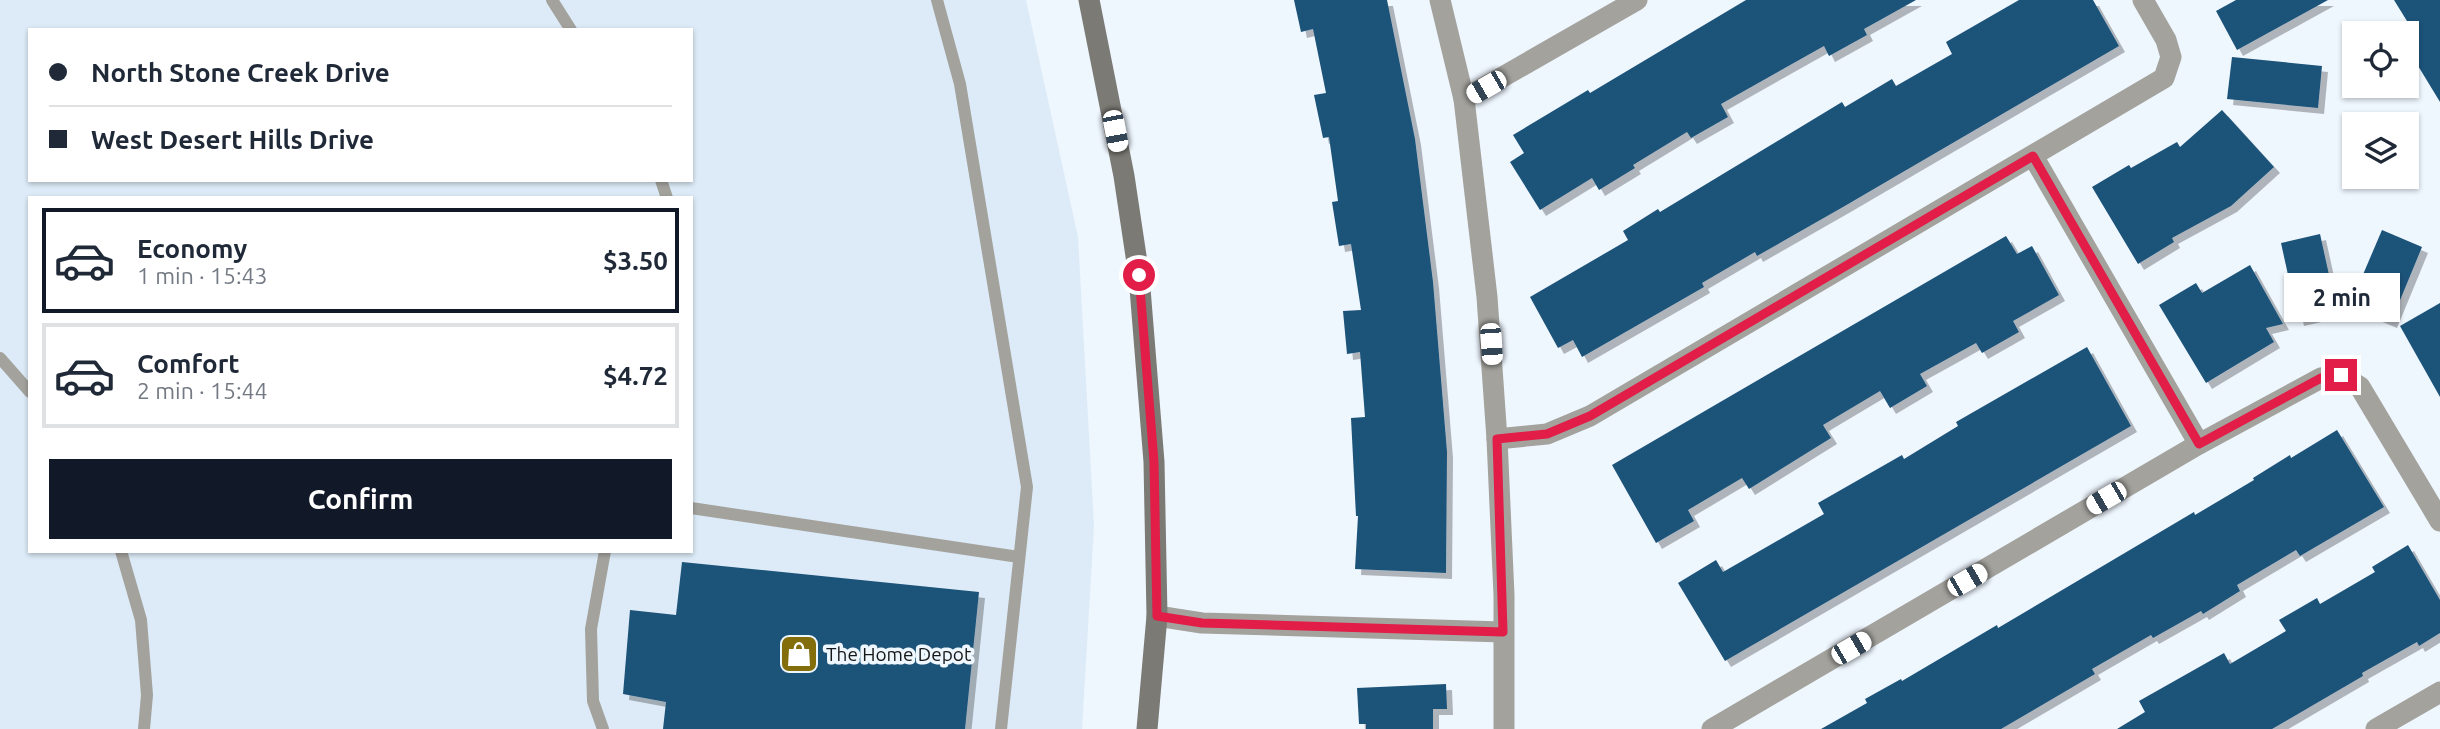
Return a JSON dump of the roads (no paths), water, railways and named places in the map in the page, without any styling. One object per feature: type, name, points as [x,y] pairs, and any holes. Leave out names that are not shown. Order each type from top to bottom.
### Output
[{"type":"street","points":[[1089,0],[1124,176],[1139,275],[1154,462],[1157,616],[1147,729]]},
{"type":"street","points":[[1440,0],[1464,99],[1487,297],[1497,439],[1504,729]]},
{"type":"street","points":[[1464,99],[1637,0]]},
{"type":"street","points":[[1497,439],[1547,434],[1590,416],[2164,78],[2171,57],[2166,40],[2143,0]]},
{"type":"street","points":[[2033,156],[2199,444]]},
{"type":"street","points":[[1712,729],[2199,444],[2321,378],[2341,375],[2360,387],[2437,508]]},
{"type":"street","points":[[1157,616],[1202,623],[1503,632]]},
{"type":"street","points":[[2376,729],[2440,692]]},
{"type":"lane","points":[[552,0],[570,28]]},
{"type":"lane","points":[[937,0],[960,84],[1027,487],[1001,729]]},
{"type":"lane","points":[[0,358],[28,390]]},
{"type":"lane","points":[[693,508],[1019,557]]},
{"type":"lane","points":[[122,553],[141,621],[147,695],[144,729]]},
{"type":"lane","points":[[603,729],[593,701],[591,629],[605,553]]},
{"type":"place","name":"The Home Depot","points":[[799,654]]}]
